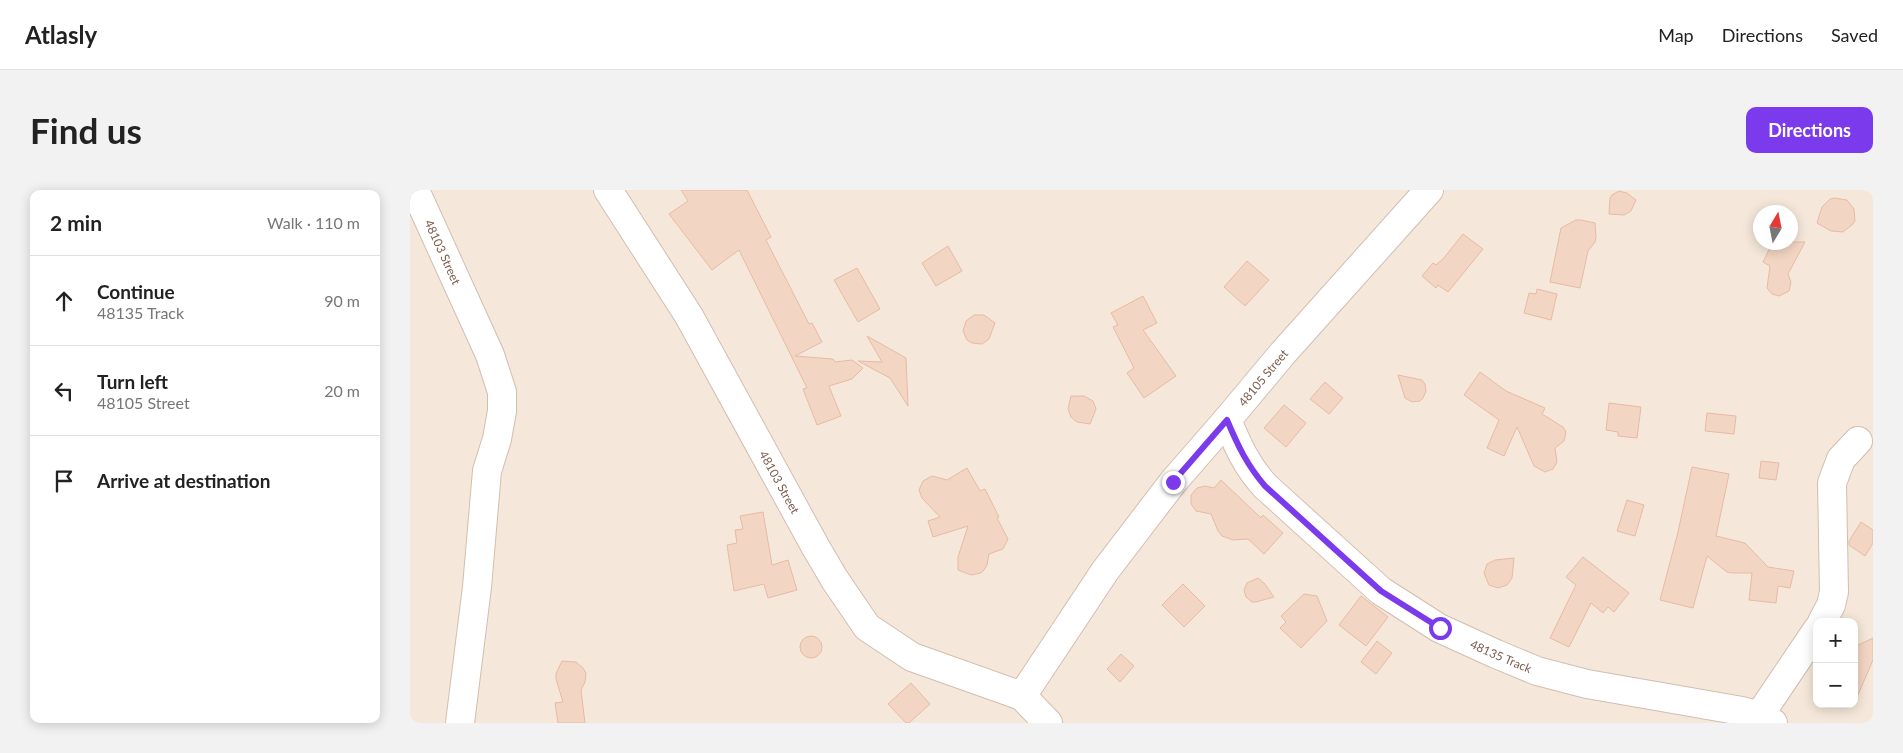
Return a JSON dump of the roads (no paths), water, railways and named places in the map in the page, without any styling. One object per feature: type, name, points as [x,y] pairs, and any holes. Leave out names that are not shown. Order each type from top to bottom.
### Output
[{"type":"street","name":"48103 Street","points":[[415,190],[490,355],[502,392],[502,411],[497,439],[487,471],[477,587],[460,723]]},
{"type":"street","name":"48103 Street","points":[[608,190],[689,316],[834,580],[867,627],[912,657],[1022,696]]},
{"type":"street","name":"48105 Street","points":[[1022,696],[1104,571],[1173,482],[1283,353],[1429,190]]},
{"type":"street","name":"48135 Track","points":[[1227,420],[1251,470],[1265,486],[1381,591],[1440,628],[1496,654],[1537,670],[1588,684],[1742,711],[1766,719]]},
{"type":"street","points":[[1824,618],[1831,605],[1834,592],[1832,482],[1841,459],[1858,441]]},
{"type":"street","points":[[1766,719],[1813,637]]},
{"type":"street","points":[[1022,696],[1048,723]]}]
